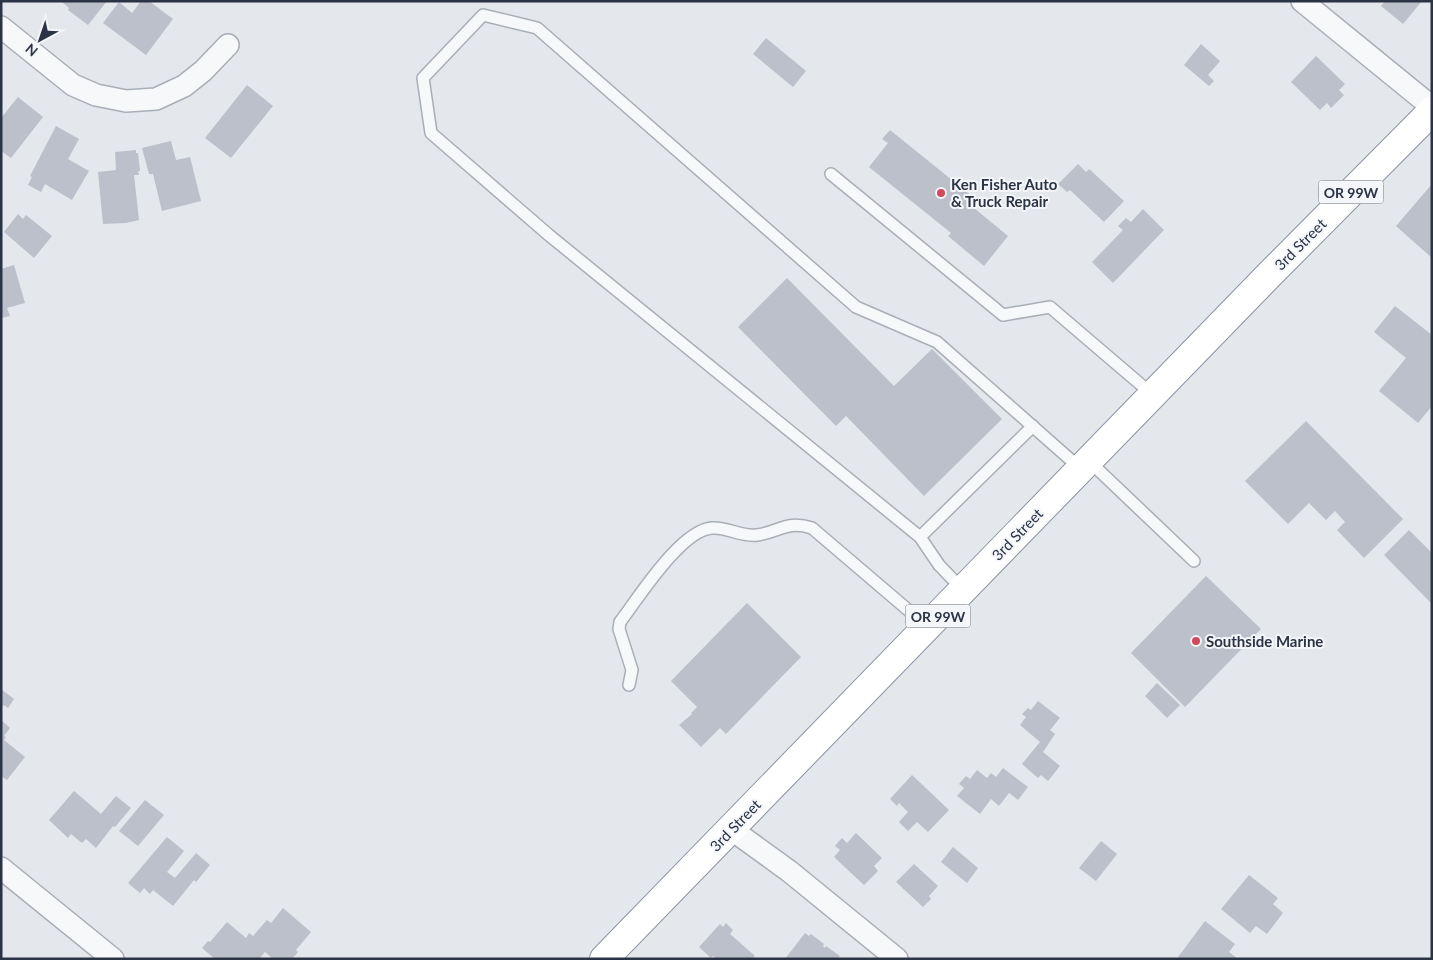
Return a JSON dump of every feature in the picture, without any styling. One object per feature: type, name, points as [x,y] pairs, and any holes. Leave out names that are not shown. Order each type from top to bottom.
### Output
[{"type":"highway","name":"3rd Street","points":[[604,959],[1271,272],[1432,109]]},
{"type":"street","points":[[1302,1],[1432,109]]},
{"type":"street","points":[[1,27],[73,85],[96,95],[126,101],[156,100],[184,86],[203,71],[228,45]]},
{"type":"street","points":[[731,829],[789,871],[897,959]]},
{"type":"street","points":[[1,868],[113,959]]},
{"type":"lane","points":[[963,590],[939,565],[920,537],[550,236],[431,133],[423,78],[484,15],[537,28],[856,306],[937,342],[1033,426],[1085,465],[1194,562]]},
{"type":"lane","points":[[831,174],[1003,315],[1050,307],[1153,395]]},
{"type":"lane","points":[[920,537],[1033,426]]},
{"type":"lane","points":[[630,685],[632,670],[619,629],[620,622],[674,551],[695,533],[710,528],[724,528],[746,536],[758,535],[785,526],[800,524],[812,528],[928,626]]},
{"type":"building","points":[[61,1],[107,1],[88,25],[68,10],[69,8]]},
{"type":"building","points":[[141,1],[149,1],[173,19],[146,55],[103,23],[119,2],[132,13]]},
{"type":"building","points":[[1385,1],[1422,1],[1403,24],[1381,6]]},
{"type":"building","points":[[766,38],[806,71],[793,87],[753,54]]},
{"type":"building","points":[[1201,44],[1220,61],[1208,75],[1214,81],[1209,86],[1184,65]]},
{"type":"building","points":[[1316,56],[1345,84],[1339,90],[1344,95],[1331,108],[1327,103],[1320,110],[1291,82]]},
{"type":"building","points":[[247,85],[273,106],[231,158],[205,138]]},
{"type":"building","points":[[18,97],[43,117],[11,158],[1,151],[1,118]]},
{"type":"building","points":[[56,126],[79,139],[68,159],[89,171],[72,200],[45,184],[41,192],[28,185],[32,177],[30,176]]},
{"type":"building","points":[[890,130],[978,201],[974,208],[1008,236],[984,266],[948,236],[951,233],[869,167],[888,143],[882,139]]},
{"type":"building","points":[[171,141],[176,160],[190,157],[201,201],[162,211],[153,174],[149,174],[142,148]]},
{"type":"building","points":[[136,150],[140,171],[138,171],[139,175],[134,175],[139,220],[126,223],[103,224],[98,172],[116,170],[115,152]]},
{"type":"building","points":[[1078,164],[1086,172],[1089,169],[1124,201],[1104,222],[1070,190],[1067,192],[1058,184]]},
{"type":"building","points":[[1432,184],[1432,258],[1396,226]]},
{"type":"building","points":[[1143,209],[1164,230],[1113,283],[1092,262],[1123,230],[1118,226],[1126,218],[1131,222]]},
{"type":"building","points":[[18,214],[23,219],[26,215],[52,236],[34,258],[4,232]]},
{"type":"building","points":[[14,265],[25,303],[7,308],[10,316],[1,318],[1,269]]},
{"type":"building","points":[[787,278],[894,386],[932,349],[1002,419],[924,496],[846,416],[836,426],[738,327]]},
{"type":"building","points":[[1395,306],[1432,335],[1432,406],[1418,423],[1379,391],[1406,358],[1374,332]]},
{"type":"building","points":[[1306,421],[1403,519],[1364,558],[1337,530],[1345,522],[1335,511],[1326,520],[1309,503],[1288,524],[1245,481]]},
{"type":"building","points":[[1409,530],[1432,553],[1432,604],[1384,555]]},
{"type":"building","name":"Southside Marine","points":[[1206,576],[1261,629],[1185,707],[1131,653]]},
{"type":"building","points":[[747,603],[801,657],[726,734],[720,728],[701,747],[679,725],[697,707],[671,681]]},
{"type":"building","points":[[1157,683],[1180,705],[1167,718],[1145,696]]},
{"type":"building","points":[[1,689],[14,699],[8,708],[4,705],[1,708]]},
{"type":"building","points":[[1038,701],[1060,718],[1050,730],[1055,734],[1043,752],[1060,766],[1048,781],[1041,775],[1038,778],[1022,764],[1040,742],[1020,725],[1026,717],[1022,714],[1028,708],[1031,710]]},
{"type":"building","points":[[1,720],[10,728],[4,736],[6,737],[4,740],[25,757],[7,780],[1,776]]},
{"type":"building","points":[[1003,768],[1028,787],[1018,800],[1009,793],[999,806],[991,799],[980,814],[957,796],[964,788],[959,784],[966,776],[970,779],[977,770],[987,778],[991,773],[996,777]]},
{"type":"building","points":[[912,775],[949,810],[928,832],[917,822],[908,831],[899,822],[908,812],[899,803],[897,806],[890,799]]},
{"type":"building","points":[[74,791],[101,814],[116,796],[131,808],[115,827],[113,826],[96,848],[86,839],[82,843],[71,834],[68,838],[49,820]]},
{"type":"building","points":[[145,800],[164,815],[138,846],[119,831]]},
{"type":"building","points":[[856,833],[882,858],[874,866],[878,871],[864,885],[834,857],[840,850],[835,846],[839,841],[842,838],[847,843]]},
{"type":"building","points":[[167,837],[184,851],[167,872],[175,878],[196,853],[210,865],[196,882],[194,880],[173,906],[153,890],[150,894],[144,888],[140,893],[128,883]]},
{"type":"building","points":[[1101,841],[1117,854],[1096,881],[1079,868]]},
{"type":"building","points":[[953,847],[978,868],[967,883],[941,862]]},
{"type":"building","points":[[914,864],[938,886],[929,896],[931,899],[923,907],[896,882]]},
{"type":"building","points":[[1249,875],[1278,898],[1273,904],[1283,913],[1267,934],[1256,926],[1250,933],[1221,909]]},
{"type":"building","points":[[283,908],[311,932],[296,950],[298,952],[292,959],[273,959],[265,952],[259,959],[215,959],[202,948],[208,941],[210,942],[227,922],[246,938],[249,933],[253,936],[267,920],[271,923]]},
{"type":"building","points":[[1205,921],[1235,944],[1229,952],[1238,959],[1181,959],[1178,957]]},
{"type":"building","points":[[726,923],[733,930],[730,934],[755,956],[752,959],[716,959],[713,956],[711,958],[699,947],[720,924],[723,927]]},
{"type":"building","points":[[805,933],[809,936],[811,934],[824,944],[825,948],[826,946],[840,956],[838,958],[840,959],[785,959]]},
{"type":"place","name":"Ken Fisher Auto & Truck Repair","points":[[941,193]]},
{"type":"place","name":"Southside Marine","points":[[1196,641]]}]
